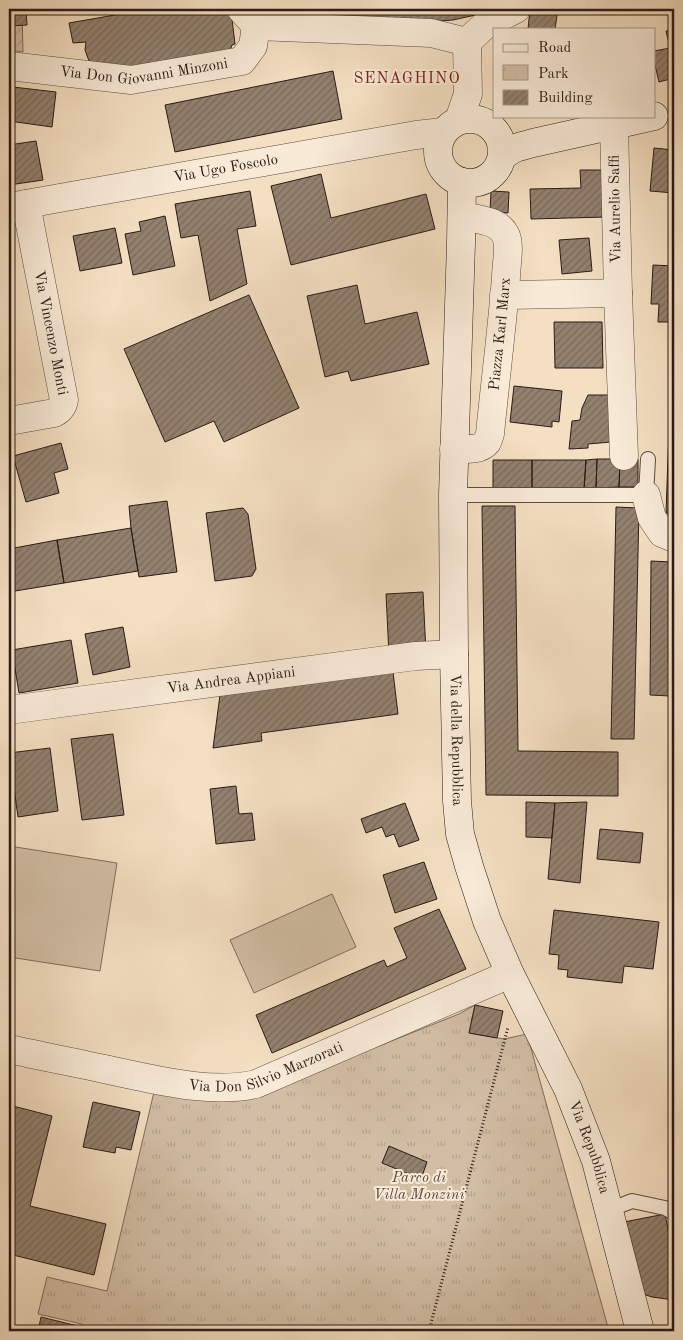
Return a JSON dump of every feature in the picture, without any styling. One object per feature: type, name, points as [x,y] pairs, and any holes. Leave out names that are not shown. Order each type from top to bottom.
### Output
[{"type":"street","points":[[476,132],[439,142],[437,152],[439,162],[444,171],[452,178],[468,183],[484,180],[493,174],[499,166],[476,132],[468,94],[467,42],[486,24],[516,9]]},
{"type":"street","points":[[249,18],[431,33],[467,42]]},
{"type":"street","name":"Via Don Giovanni Minzoni","points":[[9,66],[131,80],[242,61],[253,46],[249,18]]},
{"type":"street","name":"Via Ugo Foscolo","points":[[656,116],[674,112]]},
{"type":"street","name":"Via Ugo Foscolo","points":[[17,206],[396,139],[476,132],[601,127],[644,118]]},
{"type":"street","name":"Via Aurelio Saffi","points":[[601,127],[636,457]]},
{"type":"street","points":[[460,266],[468,217],[468,183]]},
{"type":"street","points":[[453,495],[460,266],[468,183]]},
{"type":"street","name":"Via Vincenzo Monti","points":[[9,421],[54,413],[63,405],[64,400],[17,206]]},
{"type":"street","name":"Piazza Karl Marx","points":[[454,450],[481,447],[487,442],[490,434],[508,246],[505,233],[498,226],[487,221],[468,217]]},
{"type":"street","points":[[504,295],[618,293]]},
{"type":"street","name":"Via della Repubblica","points":[[453,495],[457,801],[460,834],[487,921],[510,974]]},
{"type":"street","points":[[646,495],[652,518],[662,533],[674,538]]},
{"type":"street","name":"Via Andrea Appiani","points":[[9,710],[416,656],[454,654]]},
{"type":"street","name":"Via Repubblica","points":[[510,974],[568,1089],[596,1160],[640,1331]]},
{"type":"street","name":"Via Don Silvio Marzorati","points":[[9,1049],[156,1080],[216,1088],[241,1087],[256,1084],[510,974]]},
{"type":"lane","points":[[453,495],[646,495],[636,457]]},
{"type":"lane","points":[[609,1210],[632,1201],[665,1208],[674,1213]]},
{"type":"path","points":[[428,1331],[510,1018],[528,1009]]},
{"type":"green space","points":[[9,9],[22,9],[23,52],[9,50]]},
{"type":"green space","points":[[9,846],[117,863],[100,971],[9,957]]},
{"type":"green space","points":[[332,894],[356,947],[254,993],[230,940]]},
{"type":"green space","name":"Parco di Villa Monzini","points":[[475,1005],[469,1033],[504,1039],[527,1034],[609,1331],[81,1331],[82,1324],[38,1314],[47,1277],[107,1291],[154,1092],[261,1093],[459,1014]]},
{"type":"building","points":[[9,9],[26,9],[27,25],[9,26]]},
{"type":"building","points":[[149,9],[228,9],[231,11],[235,44],[232,45],[230,51],[124,77],[89,61],[85,50],[86,42],[73,43],[69,23]]},
{"type":"building","points":[[249,9],[493,9],[453,20],[378,26],[254,15]]},
{"type":"building","points":[[530,9],[558,9],[555,28],[528,28]]},
{"type":"building","points":[[674,29],[674,78],[659,82],[656,69],[656,51],[670,48],[666,31]]},
{"type":"building","points":[[333,71],[342,119],[175,152],[165,105]]},
{"type":"building","points":[[13,87],[56,92],[52,127],[9,121]]},
{"type":"building","points":[[36,141],[43,180],[9,185],[9,145]]},
{"type":"building","points":[[654,148],[674,150],[674,193],[650,191]]},
{"type":"building","points":[[580,170],[604,170],[606,217],[531,219],[530,189],[581,188]]},
{"type":"building","points":[[321,174],[331,218],[426,194],[435,229],[291,265],[271,186]]},
{"type":"building","points":[[250,191],[256,226],[237,229],[247,284],[210,301],[198,235],[181,238],[175,204]]},
{"type":"building","points":[[491,191],[509,192],[508,213],[490,211]]},
{"type":"building","points":[[165,216],[175,266],[133,275],[125,234],[141,231],[139,222]]},
{"type":"building","points":[[115,228],[122,263],[80,271],[73,236]]},
{"type":"building","points":[[589,238],[592,271],[562,274],[559,240]]},
{"type":"building","points":[[653,265],[674,266],[674,322],[658,322],[659,304],[651,304]]},
{"type":"building","points":[[357,285],[365,324],[417,312],[429,364],[351,381],[348,371],[325,377],[307,296]]},
{"type":"building","points":[[249,295],[299,408],[224,442],[214,421],[165,442],[124,349]]},
{"type":"building","points":[[554,322],[602,322],[603,368],[555,368]]},
{"type":"building","points":[[514,386],[562,391],[559,422],[552,421],[552,427],[510,422]]},
{"type":"building","points":[[588,395],[610,395],[611,442],[588,444],[588,448],[569,449],[572,421],[580,420],[582,408]]},
{"type":"building","points":[[670,403],[674,404],[674,514],[666,513]]},
{"type":"building","points":[[61,443],[68,469],[54,473],[59,493],[26,502],[13,456]]},
{"type":"building","points":[[597,459],[620,459],[619,487],[596,488]]},
{"type":"building","points":[[597,459],[596,488],[584,489],[586,460]]},
{"type":"building","points":[[620,459],[638,459],[638,487],[619,487]]},
{"type":"building","points":[[493,460],[532,460],[532,488],[493,488]]},
{"type":"building","points":[[532,460],[586,460],[584,489],[532,488]]},
{"type":"building","points":[[167,501],[177,572],[139,577],[129,506]]},
{"type":"building","points":[[482,506],[515,506],[518,751],[618,752],[618,796],[486,795]]},
{"type":"building","points":[[616,507],[639,508],[634,739],[611,739]]},
{"type":"building","points":[[243,508],[248,514],[256,569],[252,576],[215,581],[206,513]]},
{"type":"building","points":[[131,528],[138,571],[64,583],[57,540]]},
{"type":"building","points":[[57,540],[64,583],[9,592],[9,549]]},
{"type":"building","points":[[651,561],[671,562],[670,696],[650,695]]},
{"type":"building","points":[[423,592],[426,653],[389,655],[386,594]]},
{"type":"building","points":[[123,627],[130,667],[93,675],[85,634]]},
{"type":"building","points":[[71,640],[78,683],[19,693],[12,650]]},
{"type":"building","points":[[393,672],[398,714],[261,733],[262,741],[213,748],[220,695]]},
{"type":"building","points":[[113,734],[124,815],[82,820],[71,739]]},
{"type":"building","points":[[50,748],[58,811],[18,817],[9,753]]},
{"type":"building","points":[[236,786],[239,814],[252,813],[255,840],[216,844],[210,789]]},
{"type":"building","points":[[526,802],[555,803],[552,838],[526,837]]},
{"type":"building","points":[[587,802],[580,883],[548,879],[555,803]]},
{"type":"building","points":[[405,803],[419,840],[399,847],[394,834],[386,837],[382,827],[366,833],[361,819]]},
{"type":"building","points":[[600,829],[643,833],[640,863],[597,859]]},
{"type":"building","points":[[424,862],[437,899],[395,913],[383,875]]},
{"type":"building","points":[[439,909],[466,969],[272,1053],[256,1015],[384,960],[387,967],[407,958],[394,928]]},
{"type":"building","points":[[554,910],[659,922],[653,969],[624,966],[622,983],[567,977],[568,970],[558,969],[559,955],[549,954]]},
{"type":"building","points":[[475,1005],[503,1011],[497,1038],[469,1033]]},
{"type":"building","points":[[93,1102],[140,1112],[131,1150],[116,1147],[115,1153],[83,1147]]},
{"type":"building","points":[[9,1105],[52,1116],[30,1206],[106,1224],[94,1275],[9,1254]]},
{"type":"building","points":[[389,1146],[427,1162],[421,1179],[382,1163]]},
{"type":"building","points":[[665,1214],[674,1259],[674,1300],[652,1297],[641,1291],[624,1222]]},
{"type":"building","points":[[41,1317],[82,1327],[81,1331],[38,1331]]},
{"type":"district","name":"SENAGHINO","points":[[407,79]]}]
